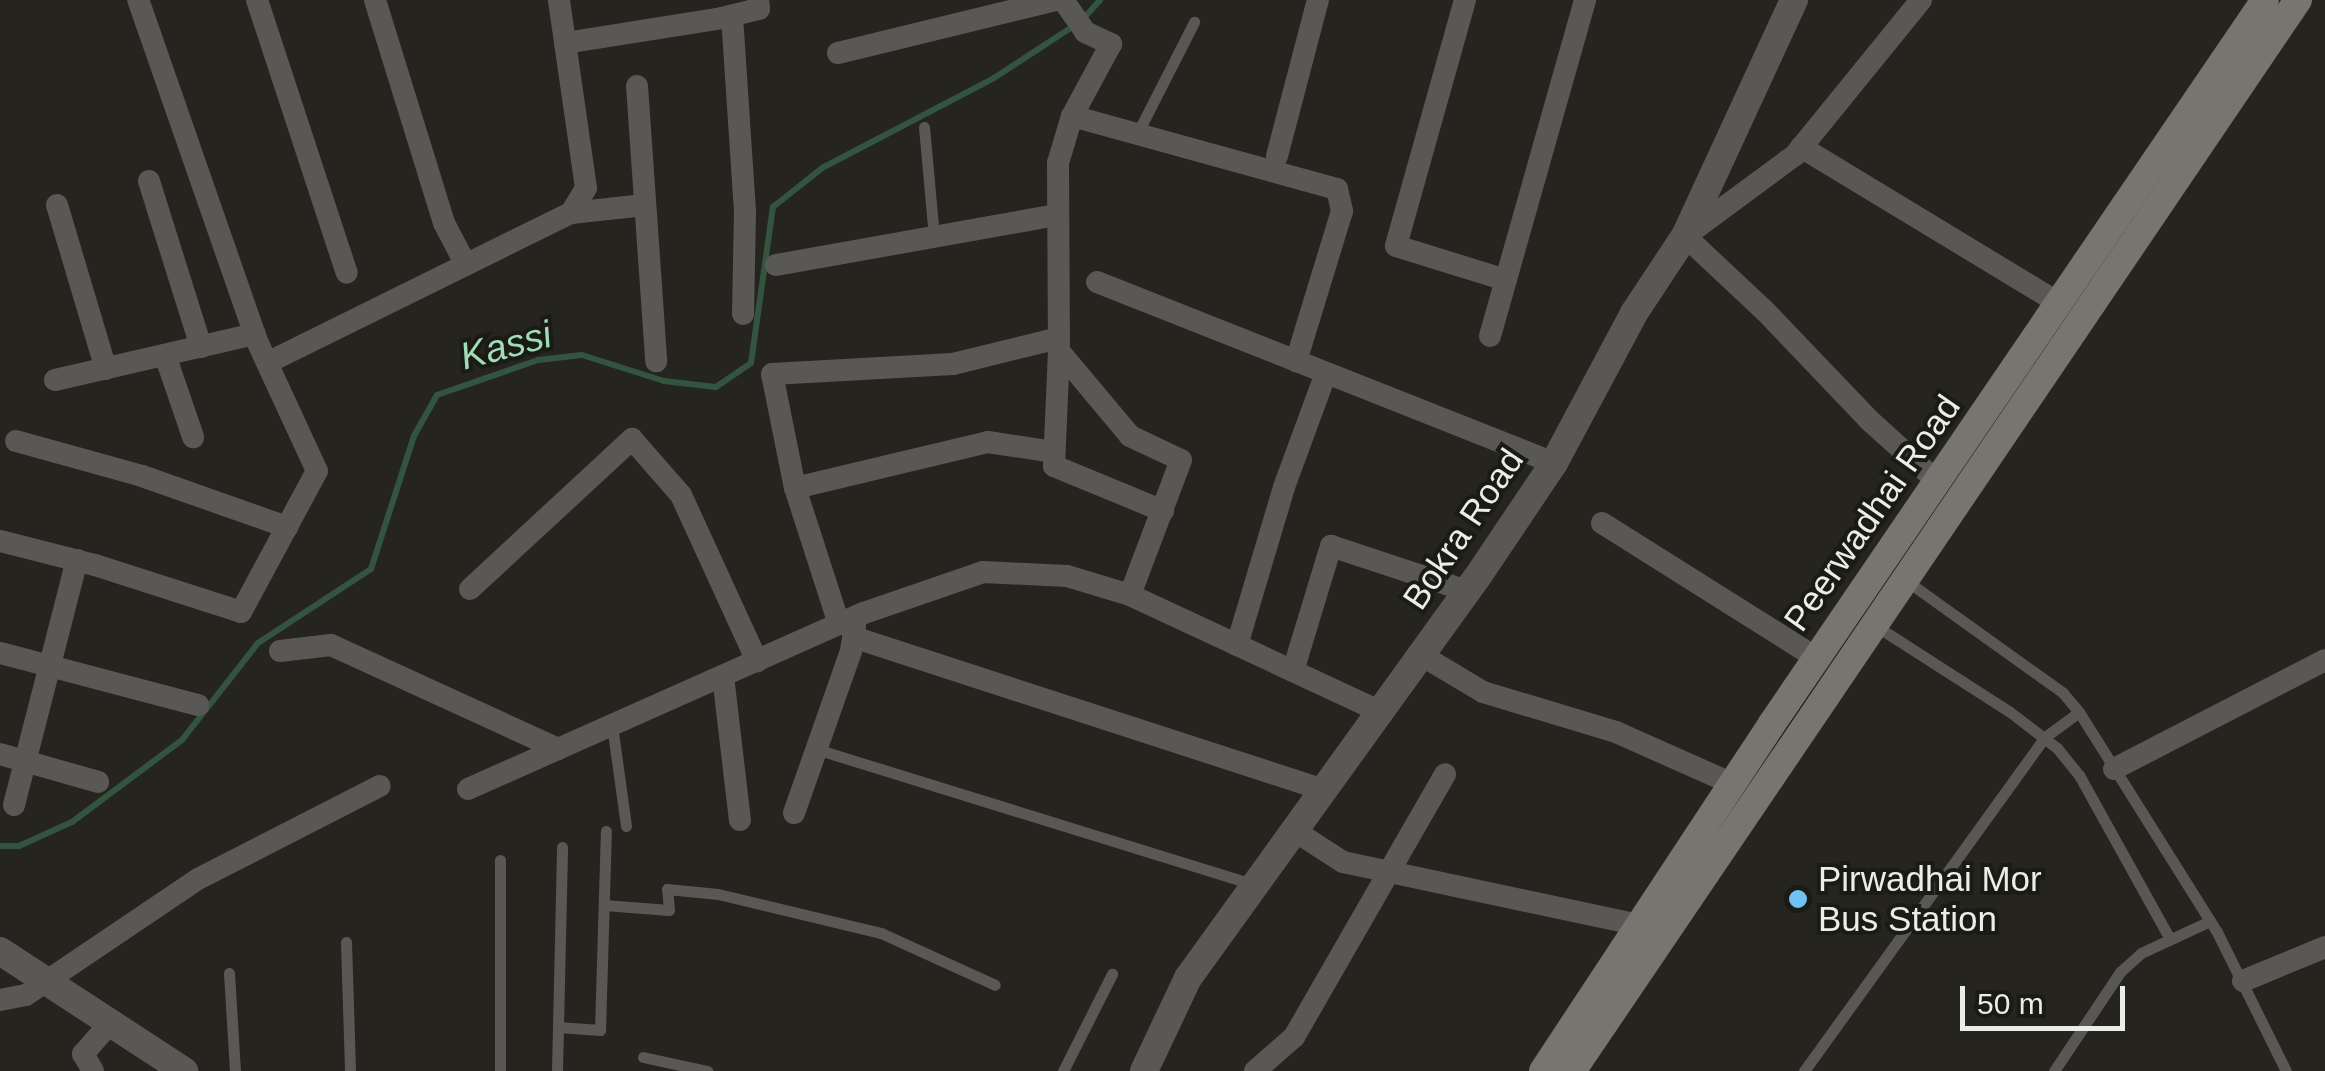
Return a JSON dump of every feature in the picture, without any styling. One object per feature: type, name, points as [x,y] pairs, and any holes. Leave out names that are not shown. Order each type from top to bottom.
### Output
[{"type":"main road","name":"Peerwadhai Road","points":[[1543,1071],[2265,0]]},
{"type":"main road","points":[[1572,1071],[1908,582],[2298,0]]},
{"type":"street","points":[[0,541],[77,560],[241,612],[317,471],[255,334],[138,0]]},
{"type":"street","points":[[257,0],[347,273]]},
{"type":"street","points":[[375,0],[444,223],[466,265]]},
{"type":"street","points":[[559,0],[586,188],[571,213]]},
{"type":"street","points":[[565,43],[732,16],[759,9],[758,0]]},
{"type":"street","points":[[838,54],[1059,0],[1085,32],[1111,44],[1072,116],[1058,163],[1059,344],[1054,466],[1163,511]]},
{"type":"street","points":[[1277,156],[1318,0]]},
{"type":"street","points":[[1465,0],[1396,246],[1506,280]]},
{"type":"street","points":[[1490,336],[1585,0]]},
{"type":"street","name":"Bokra Road","points":[[1144,1071],[1188,978],[1468,591],[1554,463],[1634,313],[1685,236],[1794,0]]},
{"type":"street","points":[[1921,0],[1801,147],[1685,236],[1765,311],[1869,420],[1939,483]]},
{"type":"street","points":[[732,16],[745,211],[743,314]]},
{"type":"street","points":[[637,86],[656,362]]},
{"type":"street","points":[[1072,116],[1337,189],[1342,210],[1296,361]]},
{"type":"street","points":[[1801,147],[2060,304]]},
{"type":"street","points":[[150,181],[201,347]]},
{"type":"street","points":[[57,205],[106,369]]},
{"type":"street","points":[[276,358],[571,213],[646,205]]},
{"type":"street","points":[[776,265],[1057,214]]},
{"type":"street","points":[[1097,282],[1554,463]]},
{"type":"street","points":[[55,380],[255,334]]},
{"type":"street","points":[[794,813],[849,626],[795,488],[772,374],[953,364],[1059,344]]},
{"type":"street","points":[[1059,344],[1130,436],[1180,460],[1130,595]]},
{"type":"street","points":[[165,355],[193,437]]},
{"type":"street","points":[[1237,645],[1284,487],[1326,372]]},
{"type":"street","points":[[470,589],[632,440],[681,495],[757,660]]},
{"type":"street","points":[[16,441],[142,476],[287,526]]},
{"type":"street","points":[[795,488],[988,442],[1054,452]]},
{"type":"street","points":[[1602,523],[1818,658]]},
{"type":"street","points":[[1293,671],[1331,546],[1468,591]]},
{"type":"street","points":[[14,805],[77,560]]},
{"type":"street","points":[[468,789],[757,660],[983,572],[1066,576],[1130,595],[1381,712]]},
{"type":"street","points":[[849,626],[1324,790]]},
{"type":"street","points":[[280,651],[331,644],[558,749]]},
{"type":"street","points":[[0,653],[198,706]]},
{"type":"street","points":[[1421,656],[1483,692],[1616,732],[1733,784]]},
{"type":"street","points":[[2114,769],[2325,660]]},
{"type":"street","points":[[723,676],[740,820]]},
{"type":"street","points":[[0,754],[98,782]]},
{"type":"street","points":[[1256,1071],[1294,1036],[1445,774]]},
{"type":"street","points":[[0,1000],[26,995],[49,982],[86,950],[198,879],[380,786]]},
{"type":"street","points":[[1294,831],[1343,862],[1640,925]]},
{"type":"street","points":[[2243,981],[2325,946]]},
{"type":"street","points":[[0,951],[184,1071]]},
{"type":"street","points":[[93,1071],[82,1054],[112,1021]]},
{"type":"lane","points":[[1137,134],[1194,22]]},
{"type":"lane","points":[[924,127],[934,237]]},
{"type":"lane","points":[[1883,564],[2063,692],[2079,712],[2210,921],[2286,1071]]},
{"type":"lane","points":[[1852,609],[2044,737],[2079,776],[2170,939]]},
{"type":"lane","points":[[1804,1071],[2044,737],[2079,712]]},
{"type":"lane","points":[[612,725],[626,826]]},
{"type":"lane","points":[[816,748],[1256,885]]},
{"type":"lane","points":[[558,1027],[600,1030],[606,831]]},
{"type":"lane","points":[[557,1071],[562,847]]},
{"type":"lane","points":[[500,860],[500,1071]]},
{"type":"lane","points":[[604,905],[668,910],[667,889],[718,894],[881,933],[995,985]]},
{"type":"lane","points":[[2054,1071],[2120,972],[2141,954],[2210,921]]},
{"type":"lane","points":[[346,942],[350,1071]]},
{"type":"lane","points":[[228,973],[236,1071]]},
{"type":"lane","points":[[1063,1071],[1112,974]]},
{"type":"lane","points":[[643,1057],[707,1071]]},
{"type":"waterway","name":"Kassi","points":[[1084,18],[1100,0]]},
{"type":"waterway","name":"Kassi","points":[[0,846],[19,846],[72,822],[182,740],[258,643],[371,569],[414,436],[437,395],[538,360],[582,355],[664,381],[716,387],[751,363],[773,207],[822,168],[994,78],[1075,25]]},
{"type":"place","name":"Pirwadhai Mor Bus Station","points":[[1798,899]]}]
